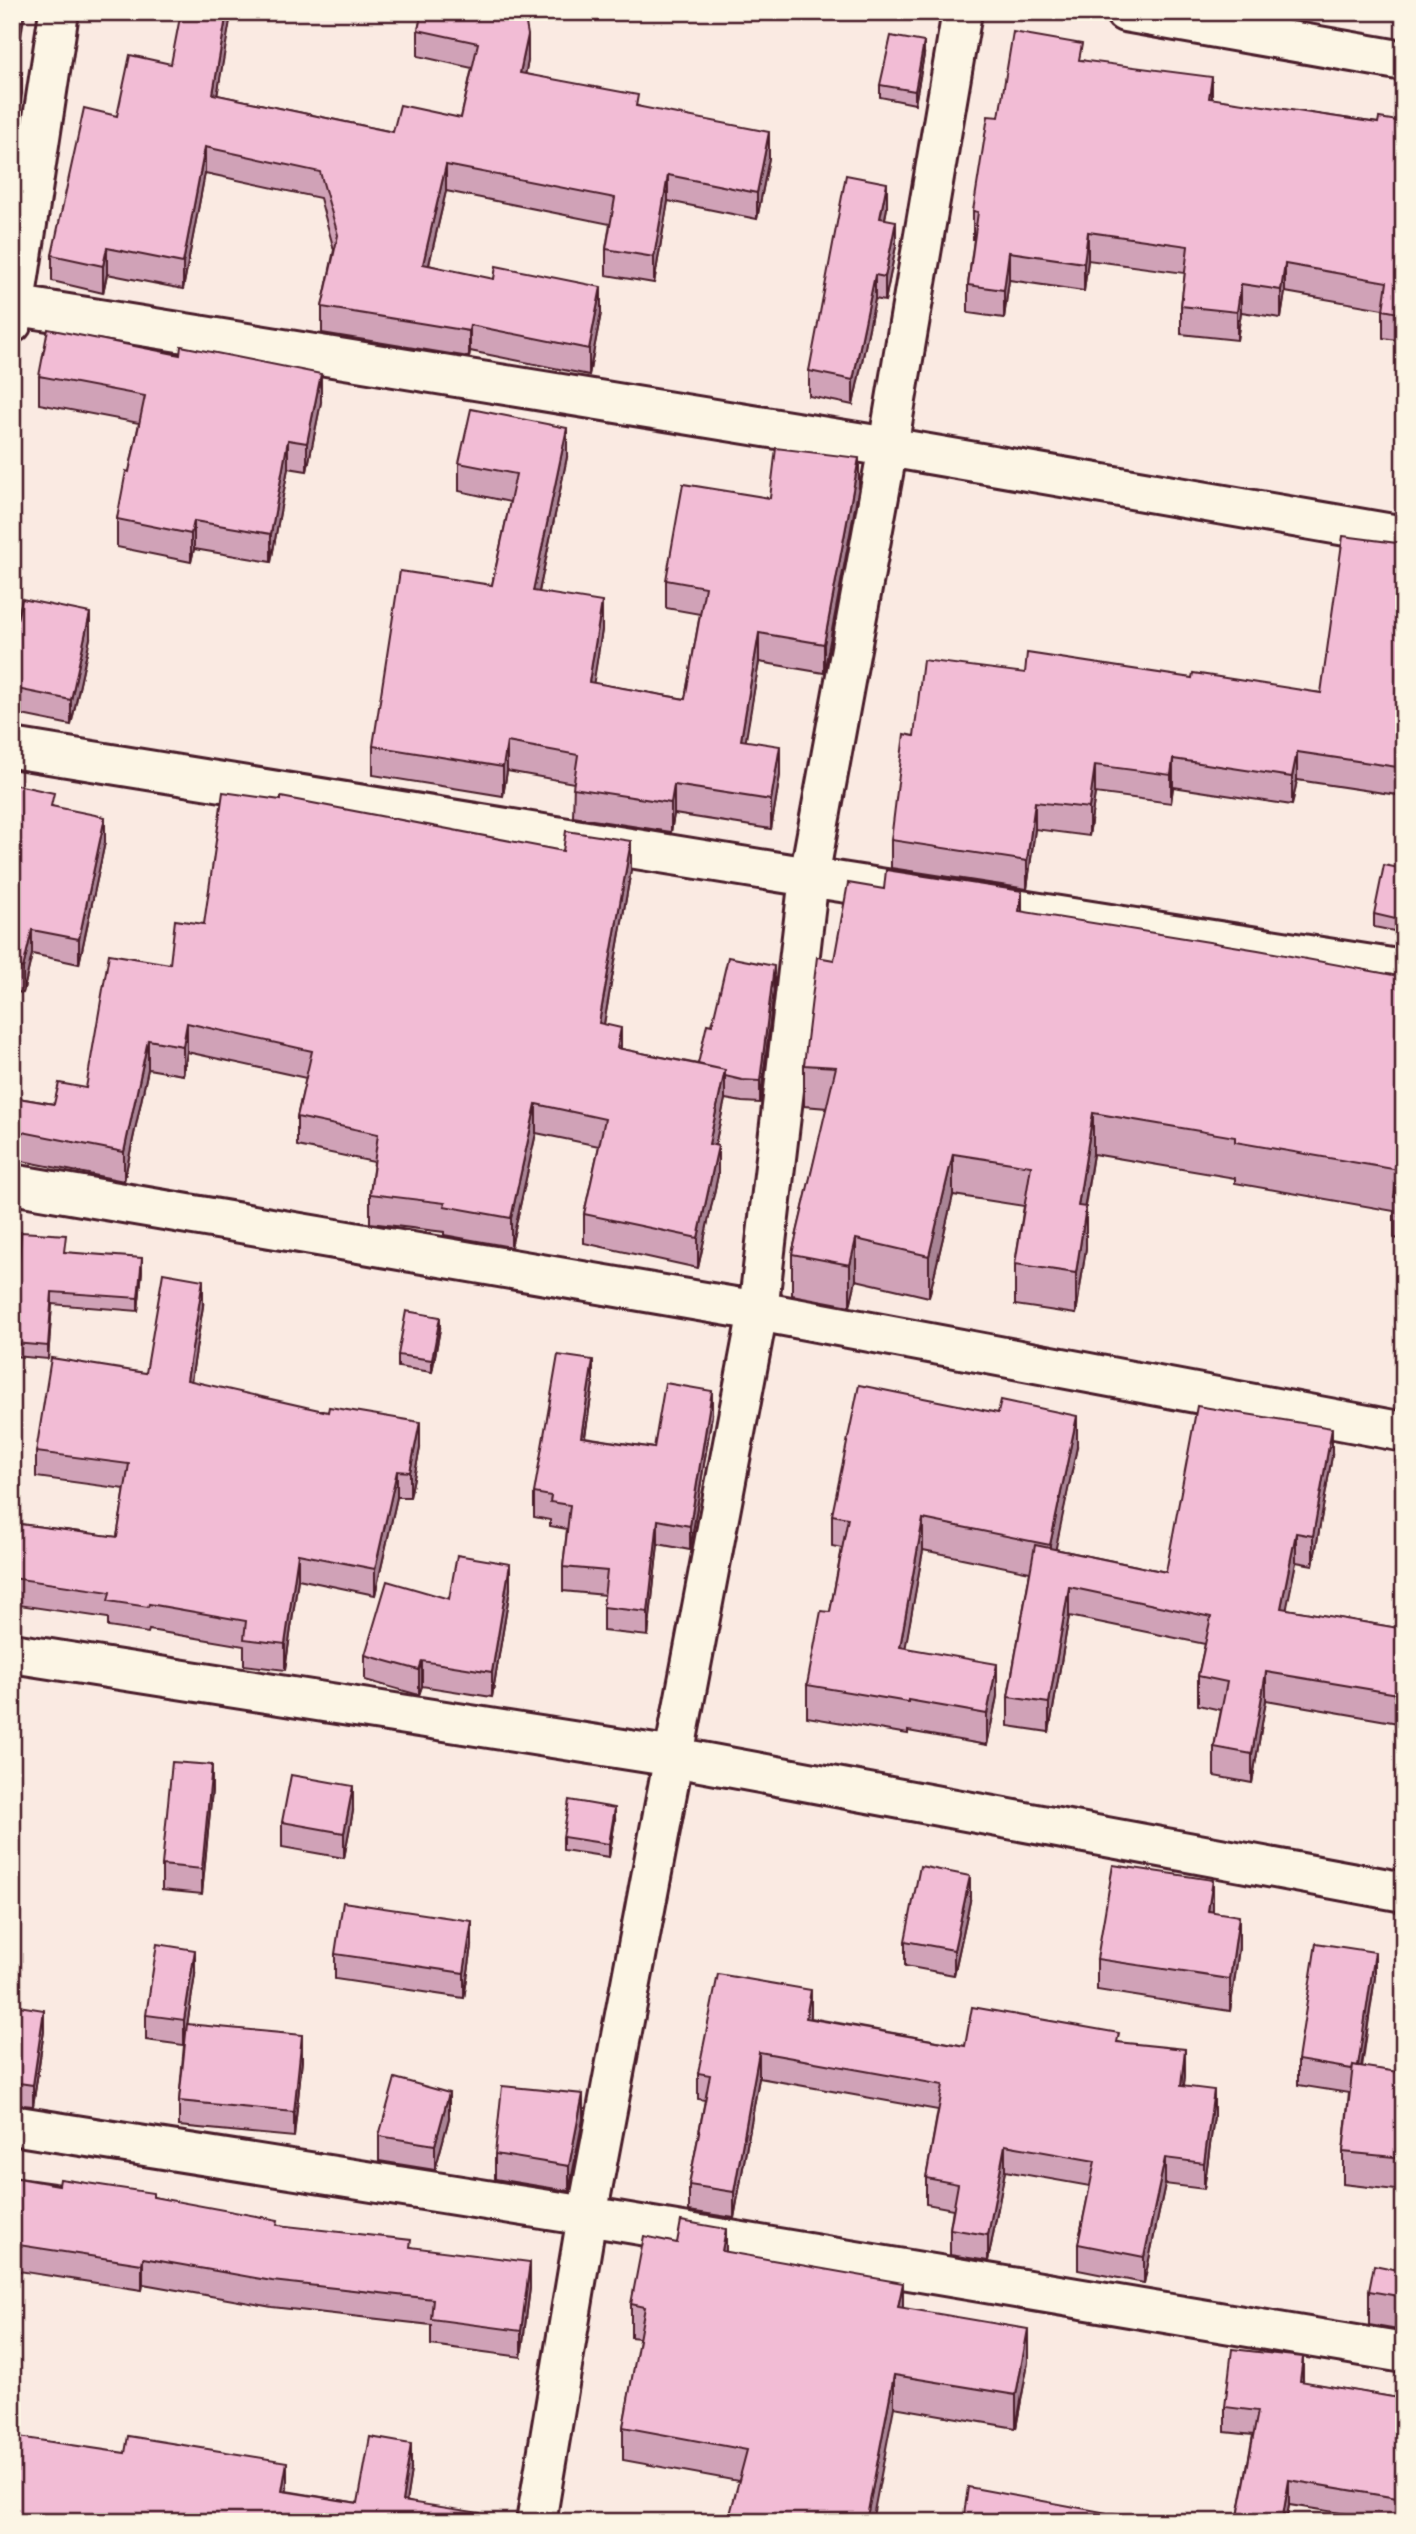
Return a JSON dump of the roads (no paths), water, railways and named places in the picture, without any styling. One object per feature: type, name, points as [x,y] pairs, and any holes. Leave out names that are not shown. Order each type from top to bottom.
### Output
[{"type":"street","points":[[59,12],[13,311],[888,447],[1404,536]]},
{"type":"street","points":[[536,2522],[587,2216],[758,1311],[809,877],[888,447],[961,12]]},
{"type":"street","points":[[1125,12],[1404,61]]},
{"type":"street","points":[[12,748],[1404,970]]},
{"type":"street","points":[[12,1184],[758,1311],[1404,1432]]},
{"type":"street","points":[[12,1653],[674,1757],[1404,1892]]},
{"type":"street","points":[[12,2125],[587,2216],[1404,2353]]}]
